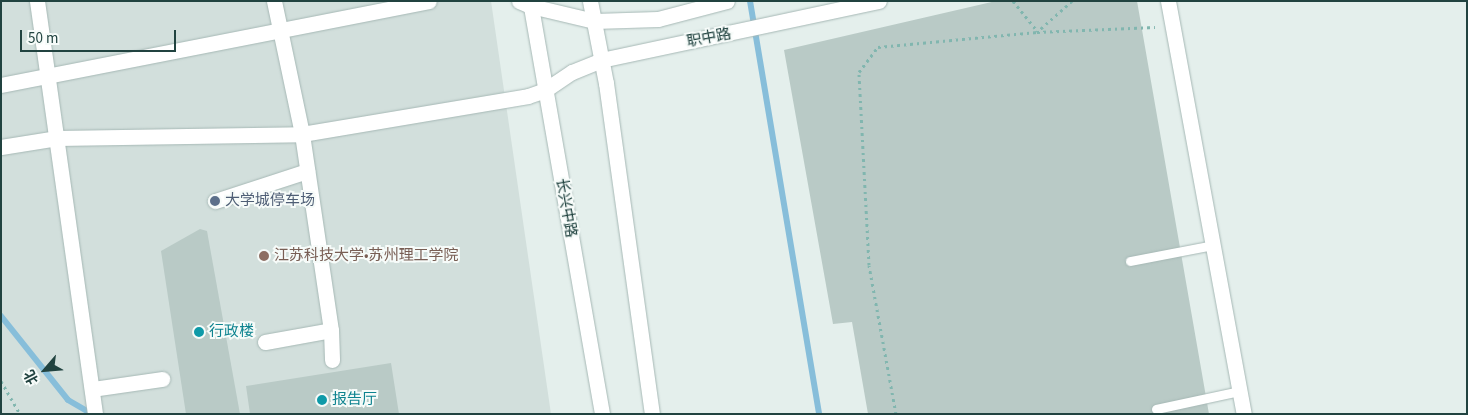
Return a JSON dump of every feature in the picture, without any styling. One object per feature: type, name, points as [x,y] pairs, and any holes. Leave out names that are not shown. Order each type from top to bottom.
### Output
[{"type":"street","points":[[37,1],[93,401],[162,379]]},
{"type":"street","points":[[274,1],[302,134],[331,330],[332,360]]},
{"type":"street","points":[[1,85],[280,32],[430,1]]},
{"type":"street","points":[[590,1],[601,60],[652,414]]},
{"type":"street","name":"职中路","points":[[526,3],[594,21],[658,19],[726,1]]},
{"type":"street","name":"职中路","points":[[1,147],[57,138],[302,134],[528,96],[545,90],[572,72],[601,60],[800,20],[880,1]]},
{"type":"street","points":[[1168,1],[1244,414]]},
{"type":"street","name":"长兴中路","points":[[526,3],[545,90],[602,414]]},
{"type":"street","points":[[214,200],[307,171]]},
{"type":"street","points":[[265,342],[331,330]]},
{"type":"lane","points":[[1130,261],[1213,245]]},
{"type":"lane","points":[[1156,409],[1240,391]]},
{"type":"path","points":[[1013,1],[1037,32]]},
{"type":"path","points":[[1037,32],[1072,1]]},
{"type":"path","points":[[896,414],[869,265],[859,72],[878,47],[1037,32],[1173,26]]},
{"type":"path","points":[[1,381],[20,414]]},
{"type":"shaded area","name":"江苏科技大学•苏州理工学院","points":[[1,1],[491,1],[551,414],[1,414]]},
{"type":"building","points":[[996,1],[1137,1],[1209,414],[868,414],[852,322],[833,324],[784,50]]},
{"type":"building","name":"行政楼","points":[[200,229],[207,231],[240,414],[186,414],[161,251]]},
{"type":"building","name":"报告厅","points":[[391,363],[399,414],[250,414],[246,386]]},
{"type":"waterway","points":[[750,1],[819,414]]},
{"type":"waterway","points":[[1,316],[68,400],[92,414]]},
{"type":"place","name":"大学城停车场","points":[[215,201]]},
{"type":"place","name":"江苏科技大学•苏州理工学院","points":[[264,256]]},
{"type":"place","name":"行政楼","points":[[199,332]]},
{"type":"place","name":"报告厅","points":[[322,400]]}]
